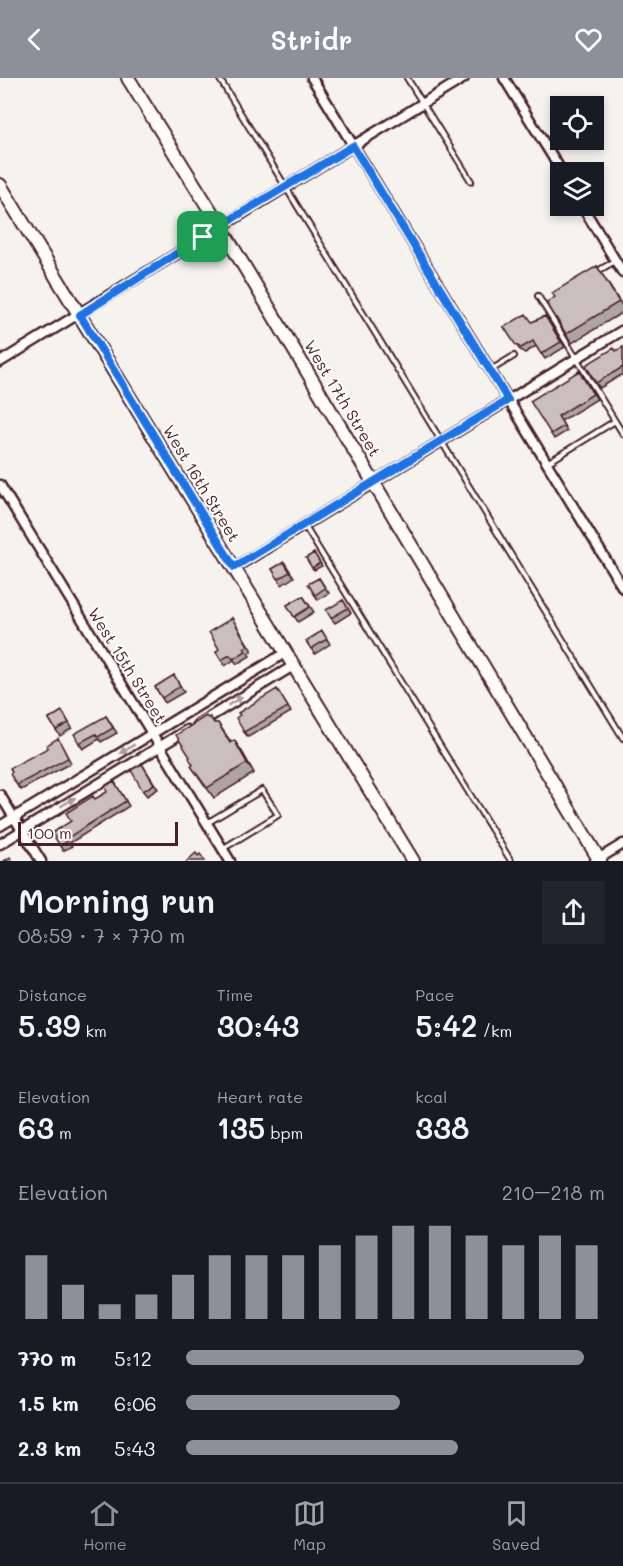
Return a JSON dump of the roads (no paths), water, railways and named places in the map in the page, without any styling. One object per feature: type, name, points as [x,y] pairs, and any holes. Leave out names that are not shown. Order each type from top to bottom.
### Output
[{"type":"street","name":"West 17th Street","points":[[128,78],[220,226],[598,860]]},
{"type":"street","points":[[312,78],[623,588]]},
{"type":"street","points":[[0,362],[464,78]]},
{"type":"street","points":[[504,78],[556,162]]},
{"type":"street","name":"West 16th Street","points":[[0,185],[413,861]]},
{"type":"street","points":[[588,216],[623,273]]},
{"type":"street","points":[[234,567],[623,330]]},
{"type":"street","name":"West 15th Street","points":[[0,485],[230,861]]},
{"type":"street","points":[[0,826],[285,653]]},
{"type":"street","points":[[0,844],[293,666]]},
{"type":"street","points":[[0,795],[41,861]]},
{"type":"street","points":[[598,860],[623,844]]},
{"type":"lane","points":[[219,78],[623,738]]},
{"type":"lane","points":[[408,78],[471,181]]},
{"type":"lane","points":[[592,275],[615,260]]},
{"type":"lane","points":[[538,296],[623,434]]},
{"type":"lane","points":[[490,370],[514,356]]},
{"type":"lane","points":[[547,463],[615,421]]},
{"type":"lane","points":[[304,525],[511,861]]},
{"type":"lane","points":[[207,824],[262,790],[278,815],[223,849]]}]
